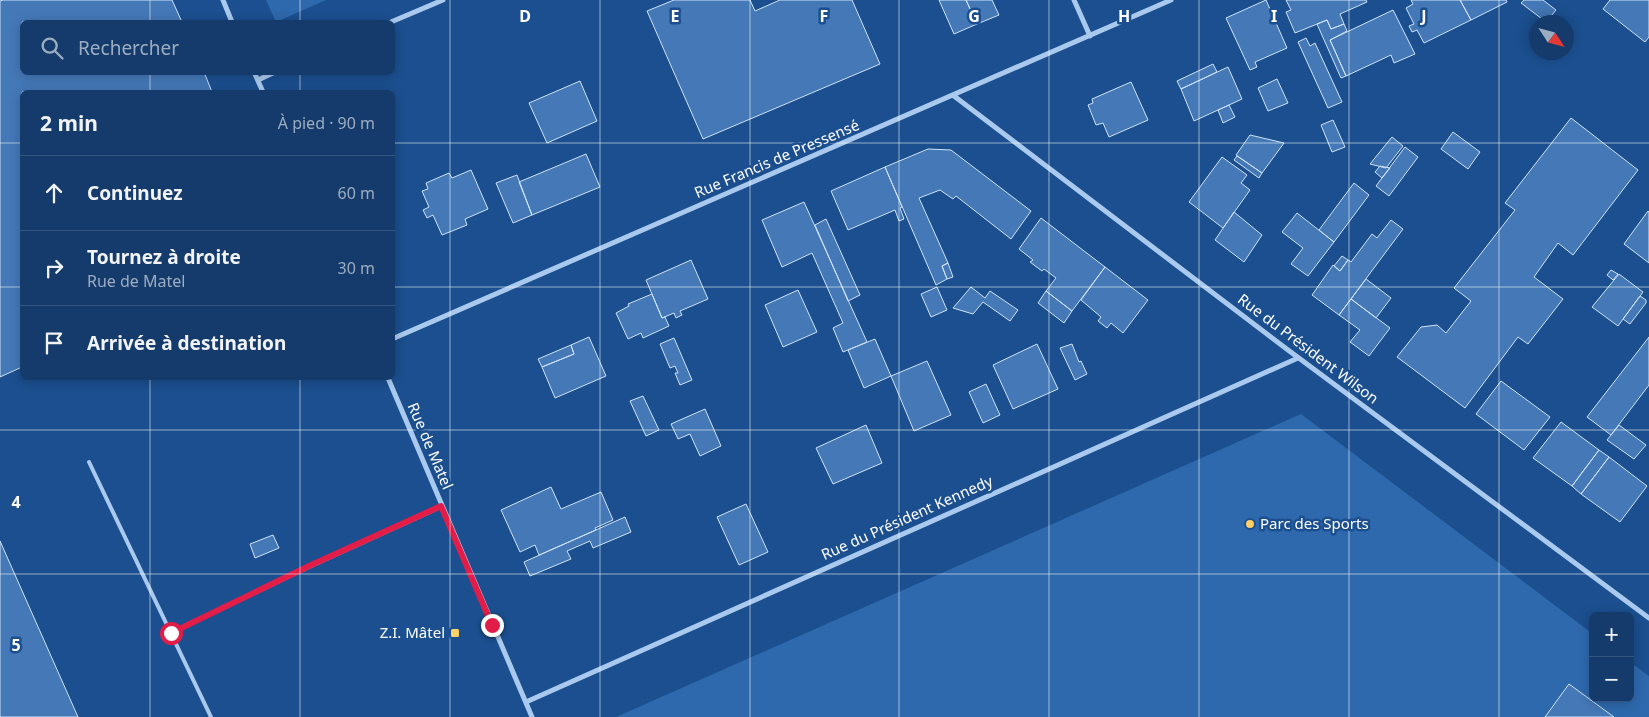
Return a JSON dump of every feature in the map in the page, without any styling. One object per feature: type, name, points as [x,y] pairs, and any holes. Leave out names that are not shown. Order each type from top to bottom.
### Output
[{"type":"street","points":[[223,0],[231,20]]},
{"type":"street","points":[[395,20],[443,0]]},
{"type":"street","points":[[1074,0],[1090,36]]},
{"type":"street","name":"Rue Francis de Pressensé","points":[[395,338],[1172,0]]},
{"type":"street","points":[[256,75],[262,90]]},
{"type":"street","points":[[258,80],[269,75]]},
{"type":"street","name":"Rue du Président Wilson","points":[[954,96],[1298,358],[1649,618]]},
{"type":"street","name":"Rue du Président Kennedy","points":[[526,702],[1298,358]]},
{"type":"street","name":"Rue de Matel","points":[[389,380],[532,717]]},
{"type":"lane","points":[[89,462],[211,717]]},
{"type":"lane","points":[[171,633],[309,566],[441,506]]},
{"type":"shaded area","points":[[266,0],[326,0],[281,20],[275,20]]},
{"type":"shaded area","name":"Parc des Sports","points":[[1301,414],[1589,631],[1589,702],[1634,702],[1634,665],[1649,676],[1649,717],[616,717]]},
{"type":"building","points":[[172,0],[181,20],[20,20],[20,75],[205,75],[211,90],[20,90],[20,368],[0,377],[0,1]]},
{"type":"building","points":[[674,0],[750,0],[755,11],[780,0],[852,0],[880,64],[703,139],[647,11]]},
{"type":"building","points":[[939,0],[966,0],[977,24],[954,34]]},
{"type":"building","points":[[966,0],[992,0],[999,15],[977,24]]},
{"type":"building","points":[[1266,0],[1287,48],[1255,62],[1257,67],[1250,70],[1226,18]]},
{"type":"building","points":[[1286,0],[1366,0],[1367,2],[1340,14],[1344,24],[1331,29],[1327,20],[1295,33],[1286,12],[1291,10]]},
{"type":"building","points":[[1411,0],[1460,0],[1471,20],[1424,43],[1417,30],[1412,32],[1409,26],[1414,24],[1406,8],[1413,4]]},
{"type":"building","points":[[1460,0],[1506,0],[1507,2],[1471,20]]},
{"type":"building","points":[[1524,0],[1543,0],[1556,10],[1552,15],[1537,15],[1521,3]]},
{"type":"building","points":[[1610,0],[1649,0],[1649,37],[1645,42],[1603,9]]},
{"type":"building","points":[[1393,10],[1415,54],[1394,63],[1391,55],[1346,76],[1330,40]]},
{"type":"building","points":[[1327,20],[1331,29],[1344,24],[1347,31],[1330,40],[1346,76],[1341,78],[1317,24]]},
{"type":"building","points":[[1306,38],[1310,46],[1315,43],[1342,102],[1328,108],[1298,42]]},
{"type":"building","points":[[1213,64],[1217,72],[1181,89],[1177,81]]},
{"type":"building","points":[[1228,67],[1242,99],[1194,121],[1181,89]]},
{"type":"building","points":[[1277,79],[1288,103],[1268,111],[1258,88]]},
{"type":"building","points":[[580,81],[597,121],[547,143],[529,103]]},
{"type":"building","points":[[1131,82],[1148,120],[1109,137],[1103,123],[1096,125],[1088,105],[1093,103],[1092,99]]},
{"type":"building","points":[[1229,105],[1235,117],[1223,123],[1218,110]]},
{"type":"building","points":[[1571,118],[1638,170],[1573,255],[1558,243],[1534,277],[1563,299],[1528,344],[1518,337],[1465,408],[1397,357],[1421,327],[1437,325],[1446,333],[1471,301],[1454,288],[1515,210],[1505,203]]},
{"type":"building","points":[[1333,120],[1345,147],[1332,152],[1321,125]]},
{"type":"building","points":[[1453,132],[1480,152],[1468,169],[1441,149]]},
{"type":"building","points":[[1250,135],[1284,143],[1262,173],[1236,155]]},
{"type":"building","points":[[1392,137],[1403,146],[1386,168],[1370,164]]},
{"type":"building","points":[[1405,147],[1418,157],[1389,196],[1376,186]]},
{"type":"building","points":[[928,149],[951,150],[1031,211],[1011,239],[956,196],[953,199],[940,190],[919,198],[948,263],[942,266],[947,279],[936,285],[885,167]]},
{"type":"building","points":[[586,154],[600,187],[532,215],[519,182]]},
{"type":"building","points":[[1237,156],[1262,173],[1259,178],[1234,160]]},
{"type":"building","points":[[1222,157],[1247,175],[1241,183],[1250,190],[1223,228],[1189,202]]},
{"type":"building","points":[[1380,166],[1390,168],[1382,178],[1375,172]]},
{"type":"building","points":[[885,167],[902,207],[900,208],[904,219],[899,221],[895,210],[848,230],[831,191]]},
{"type":"building","points":[[471,170],[488,209],[465,219],[467,225],[442,235],[433,215],[427,218],[423,210],[429,207],[422,191],[428,189],[426,183],[449,173],[452,178]]},
{"type":"building","points":[[517,175],[532,215],[513,223],[496,183]]},
{"type":"building","points":[[1354,183],[1369,195],[1334,242],[1319,230]]},
{"type":"building","points":[[804,202],[867,342],[843,352],[833,328],[843,323],[812,253],[782,267],[762,220]]},
{"type":"building","points":[[1234,212],[1262,235],[1244,262],[1215,240]]},
{"type":"building","points":[[1649,212],[1649,263],[1624,244]]},
{"type":"building","points":[[1297,213],[1334,242],[1308,276],[1291,264],[1303,248],[1282,232]]},
{"type":"building","points":[[1041,218],[1105,267],[1072,311],[1046,291],[1056,278],[1030,262],[1033,260],[1019,249]]},
{"type":"building","points":[[826,219],[860,295],[848,301],[815,225]]},
{"type":"building","points":[[1391,220],[1403,229],[1339,315],[1312,295],[1333,265],[1340,271],[1348,260],[1351,262],[1372,234],[1377,238]]},
{"type":"building","points":[[1342,256],[1348,260],[1340,271],[1334,266]]},
{"type":"building","points":[[691,260],[708,299],[680,311],[682,315],[676,318],[674,313],[662,318],[646,280]]},
{"type":"building","points":[[948,263],[953,277],[947,279],[942,266]]},
{"type":"building","points":[[1105,267],[1148,300],[1123,333],[1111,323],[1107,328],[1098,321],[1101,317],[1081,300]]},
{"type":"building","points":[[1611,270],[1618,274],[1613,280],[1607,275]]},
{"type":"building","points":[[1619,274],[1643,292],[1618,326],[1592,307]]},
{"type":"building","points":[[1366,279],[1391,298],[1376,318],[1351,299]]},
{"type":"building","points":[[937,287],[947,310],[931,317],[921,294]]},
{"type":"building","points":[[971,287],[985,298],[990,291],[1018,310],[1010,321],[983,302],[973,314],[953,308]]},
{"type":"building","points":[[798,290],[817,332],[783,347],[765,305]]},
{"type":"building","points":[[1046,291],[1072,311],[1064,323],[1038,303]]},
{"type":"building","points":[[652,294],[662,318],[665,317],[669,326],[643,338],[641,333],[628,339],[616,313],[629,306],[628,304]]},
{"type":"building","points":[[1640,296],[1646,300],[1646,303],[1630,324],[1623,319]]},
{"type":"building","points":[[1351,299],[1390,328],[1369,356],[1350,342],[1360,330],[1339,315]]},
{"type":"building","points":[[589,337],[606,376],[555,398],[542,367],[574,354],[571,345]]},
{"type":"building","points":[[1649,337],[1649,385],[1611,435],[1587,417]]},
{"type":"building","points":[[674,338],[692,380],[680,385],[675,373],[678,373],[675,366],[670,368],[660,344]]},
{"type":"building","points":[[875,339],[891,376],[864,388],[848,350]]},
{"type":"building","points":[[1037,344],[1058,389],[1013,409],[993,365]]},
{"type":"building","points":[[1072,344],[1079,362],[1081,361],[1087,374],[1075,380],[1060,348]]},
{"type":"building","points":[[571,345],[574,354],[542,367],[538,359]]},
{"type":"building","points":[[927,361],[951,415],[914,431],[891,376]]},
{"type":"building","points":[[1501,381],[1550,417],[1524,450],[1476,414]]},
{"type":"building","points":[[986,384],[1000,415],[983,423],[969,392]]},
{"type":"building","points":[[643,396],[659,430],[646,436],[630,401]]},
{"type":"building","points":[[705,409],[721,446],[700,456],[690,434],[678,439],[671,424]]},
{"type":"building","points":[[1561,422],[1599,450],[1572,486],[1533,458]]},
{"type":"building","points":[[866,425],[882,463],[833,484],[816,448]]},
{"type":"building","points":[[1619,425],[1646,445],[1634,459],[1607,440]]},
{"type":"building","points":[[1599,450],[1609,457],[1581,494],[1572,486]]},
{"type":"building","points":[[1609,457],[1647,486],[1620,522],[1581,494]]},
{"type":"building","points":[[551,487],[561,509],[601,492],[613,520],[595,528],[596,530],[539,555],[535,545],[520,552],[501,510]]},
{"type":"building","points":[[746,504],[768,552],[739,565],[717,517]]},
{"type":"building","points":[[625,517],[631,532],[593,548],[590,541],[567,551],[571,559],[530,576],[524,562]]},
{"type":"building","points":[[273,535],[279,548],[255,558],[250,544]]},
{"type":"building","points":[[0,541],[78,717],[0,717]]},
{"type":"building","points":[[1569,684],[1589,699],[1589,702],[1594,702],[1614,717],[1545,717]]},
{"type":"place","name":"Parc des Sports","points":[[1250,524]]},
{"type":"place","name":"Z.I. Mâtel","points":[[455,633]]},
{"type":"route","points":[[171,633],[309,566],[441,506],[492,625]]}]
